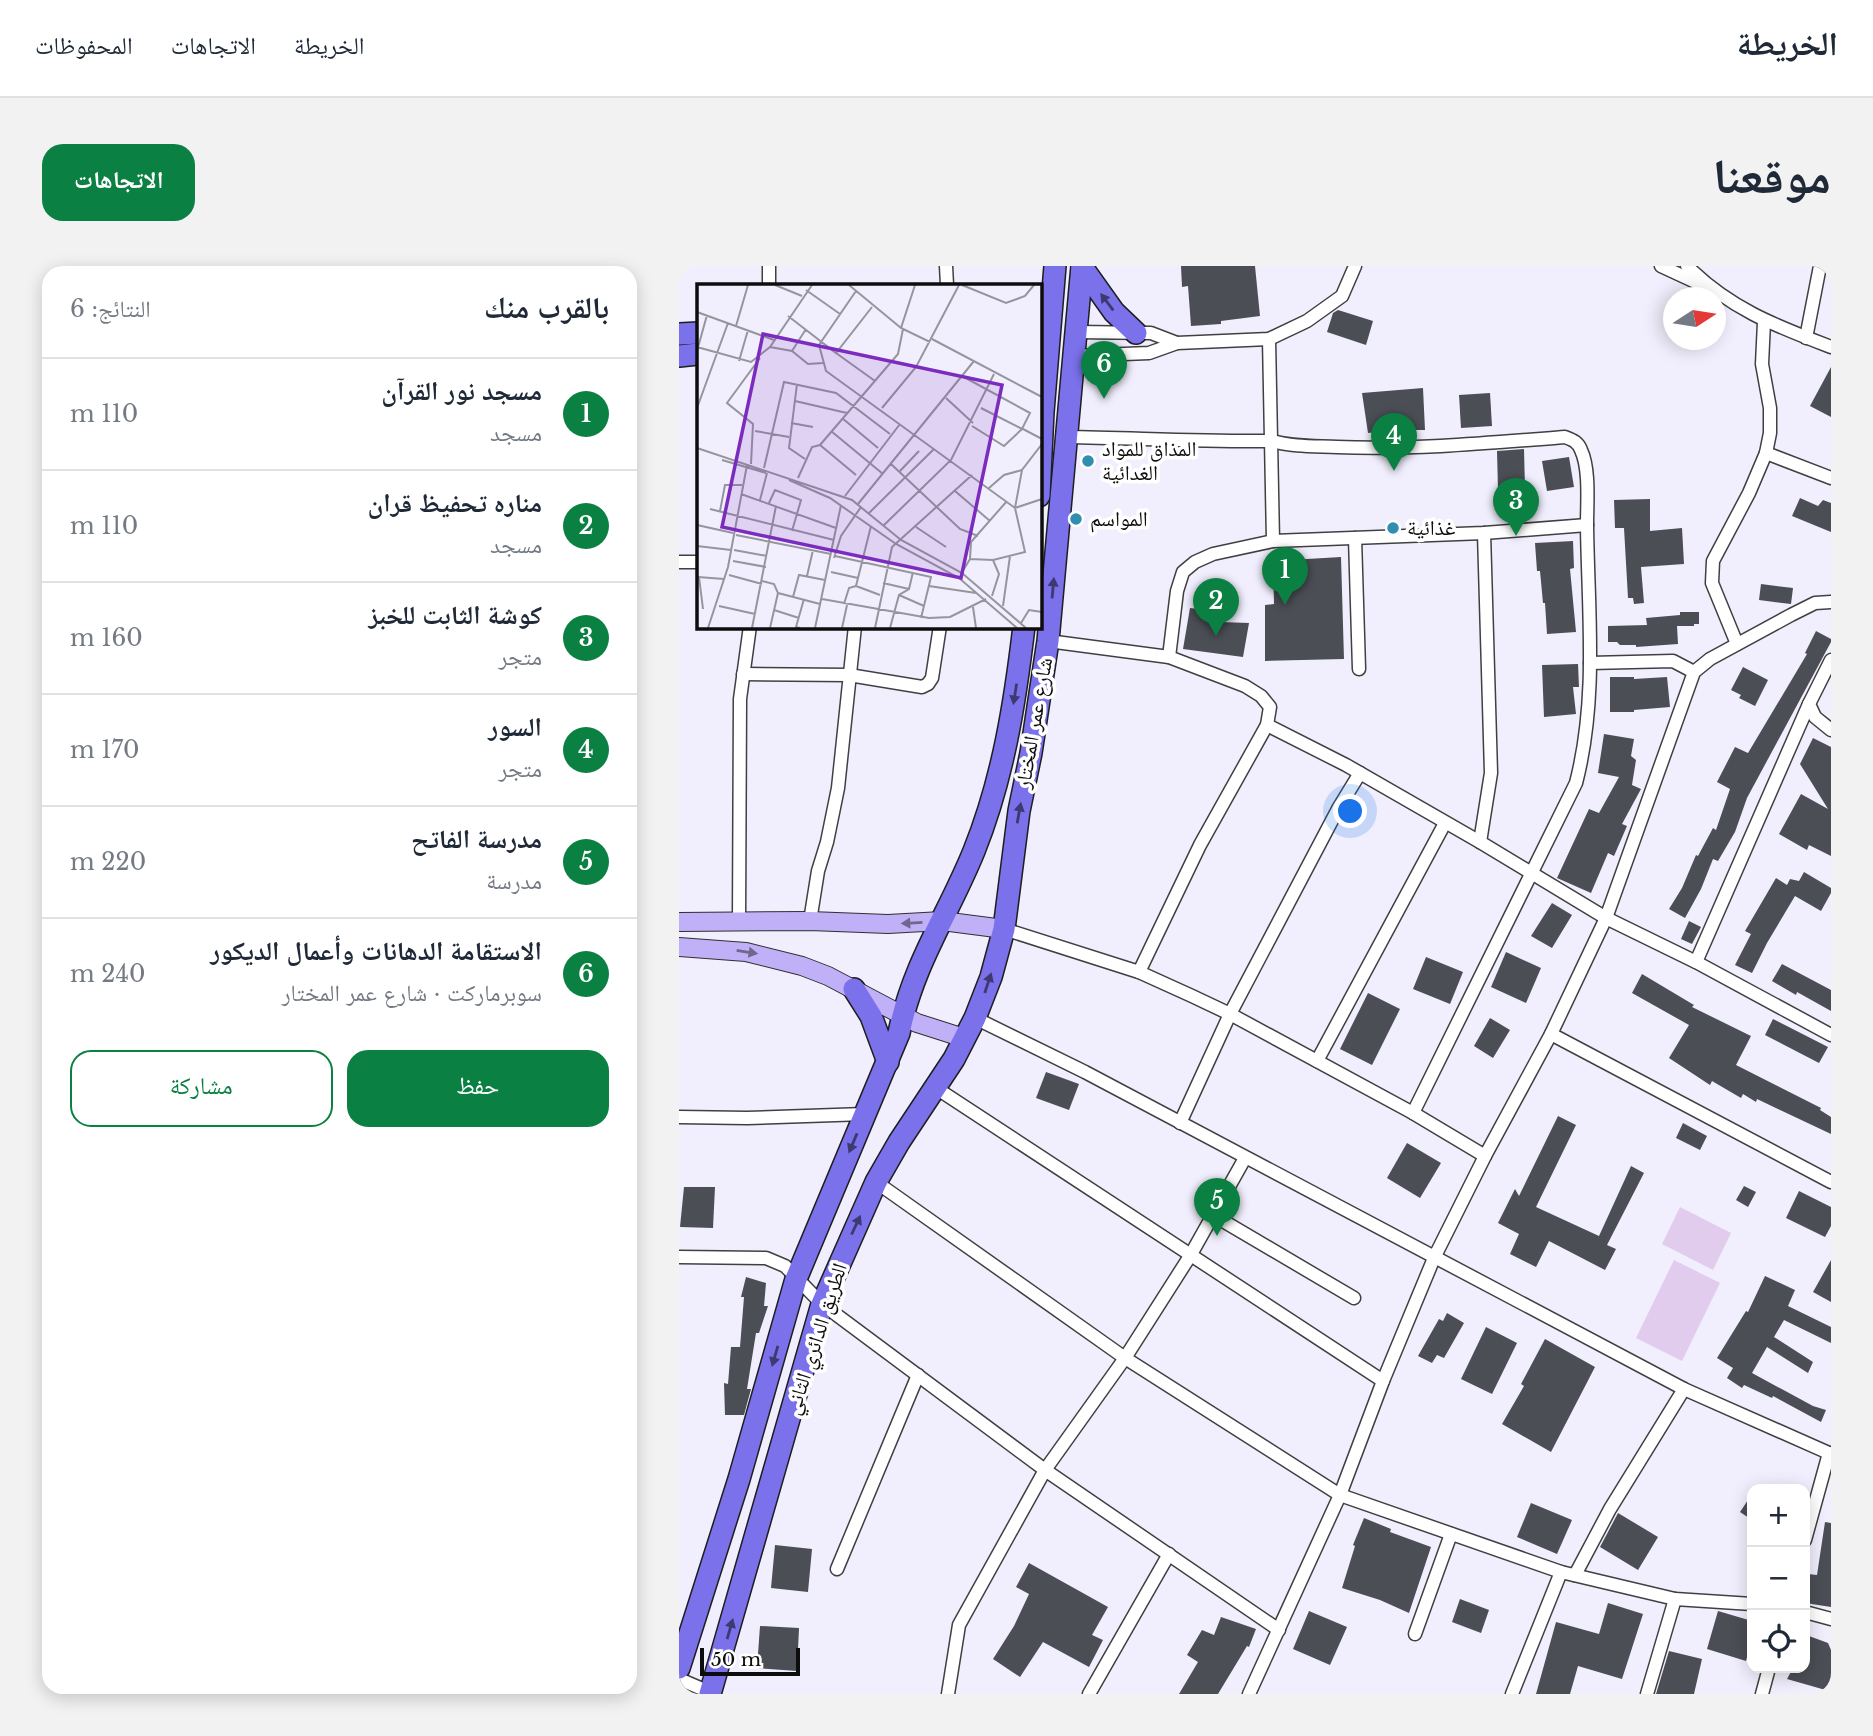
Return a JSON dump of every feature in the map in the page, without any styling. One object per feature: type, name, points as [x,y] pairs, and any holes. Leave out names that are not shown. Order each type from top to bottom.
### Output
[{"type":"main road","name":"شارع عمر المختار","points":[[1004,929],[1012,858],[1048,641],[1082,266]]},
{"type":"main road","points":[[1082,266],[1114,312],[1136,333]]},
{"type":"main road","points":[[1041,292],[1055,271]]},
{"type":"main road","points":[[1041,461],[1045,333],[1055,271]]},
{"type":"main road","points":[[1045,333],[1077,332]]},
{"type":"main road","points":[[679,334],[697,333]]},
{"type":"main road","points":[[679,356],[697,354]]},
{"type":"main road","points":[[1044,356],[1075,356]]},
{"type":"main road","name":"شارع عمر المختار","points":[[942,921],[976,847],[1001,769],[1016,696],[1024,628]]},
{"type":"main road","points":[[976,847],[1012,858]]},
{"type":"main road","points":[[679,922],[810,921],[888,924],[942,921],[1004,929]]},
{"type":"main road","name":"الطريق الدائري الثاني","points":[[679,1668],[739,1479],[796,1279],[888,1062],[916,971],[942,921]]},
{"type":"main road","name":"الطريق الدائري الثاني","points":[[712,1694],[822,1304],[876,1182],[899,1142],[936,1088],[975,1018],[991,977],[1004,929]]},
{"type":"main road","points":[[679,947],[727,950],[802,966],[854,989],[902,1016],[964,1038]]},
{"type":"main road","points":[[854,989],[878,1031],[888,1062]]},
{"type":"street","points":[[769,266],[769,284]]},
{"type":"street","points":[[946,266],[947,284]]},
{"type":"street","points":[[1075,356],[1149,353],[1177,343],[1269,339],[1307,321],[1342,296],[1355,266]]},
{"type":"street","points":[[1661,266],[1707,287]]},
{"type":"street","points":[[1687,266],[1708,287]]},
{"type":"street","points":[[1806,338],[1820,266]]},
{"type":"street","points":[[1726,299],[1764,322],[1831,347]]},
{"type":"street","points":[[1737,645],[1712,583],[1713,561],[1749,493],[1766,453],[1770,433],[1770,408],[1762,364],[1764,322]]},
{"type":"street","points":[[1077,332],[1151,333],[1177,343]]},
{"type":"street","points":[[1269,339],[1273,541]]},
{"type":"street","points":[[1066,437],[1137,438],[1175,442],[1272,441],[1288,445],[1374,447],[1468,445],[1565,437],[1575,441],[1581,448],[1584,459],[1587,525],[1590,663],[1587,734],[1576,783],[1413,1113]]},
{"type":"street","points":[[1766,453],[1831,478]]},
{"type":"street","points":[[1169,657],[1177,591],[1183,572],[1195,562],[1213,554],[1273,541],[1484,533],[1587,525]]},
{"type":"street","points":[[1480,842],[1491,772],[1484,533]]},
{"type":"street","points":[[1355,538],[1359,669]]},
{"type":"street","points":[[679,562],[697,562]]},
{"type":"street","points":[[1249,1694],[1341,1494],[1383,1381],[1434,1258],[1485,1156],[1552,1034],[1606,918],[1694,672],[1710,659],[1815,603],[1831,601]]},
{"type":"street","points":[[739,922],[739,737],[743,674],[750,628]]},
{"type":"street","points":[[810,921],[818,872],[838,789],[855,628]]},
{"type":"street","points":[[743,674],[849,676],[922,687],[932,678],[940,628]]},
{"type":"street","points":[[1048,641],[1169,657],[1245,686],[1261,696],[1270,707],[1267,724],[1201,845],[1139,972]]},
{"type":"street","points":[[1696,962],[1809,704],[1831,660]]},
{"type":"street","points":[[1590,663],[1673,661],[1694,672]]},
{"type":"street","points":[[1809,704],[1815,717],[1831,730]]},
{"type":"street","points":[[1267,724],[1360,773],[1606,918],[1696,962],[1831,1035]]},
{"type":"street","points":[[1180,1123],[1230,1014],[1338,809],[1360,773]]},
{"type":"street","points":[[1317,1061],[1445,823]]},
{"type":"street","points":[[1004,929],[1139,972],[1230,1014],[1413,1113],[1485,1156]]},
{"type":"street","points":[[975,1018],[1085,1072],[1684,1389],[1830,1454],[1810,1523]]},
{"type":"street","points":[[1552,1034],[1831,1182]]},
{"type":"street","points":[[936,1088],[1383,1381]]},
{"type":"street","points":[[679,1117],[865,1114]]},
{"type":"street","points":[[948,1694],[959,1625],[1045,1470],[1125,1358],[1190,1256],[1245,1158]]},
{"type":"street","points":[[876,1182],[1125,1358],[1341,1494],[1561,1572],[1675,1599],[1747,1604]]},
{"type":"street","points":[[1213,1215],[1354,1298]]},
{"type":"street","points":[[679,1257],[766,1258],[785,1266],[822,1304],[1045,1470],[1279,1630]]},
{"type":"street","points":[[837,1569],[918,1375]]},
{"type":"street","points":[[1574,1574],[1610,1509],[1684,1389]]},
{"type":"street","points":[[1415,1633],[1451,1534]]},
{"type":"street","points":[[1089,1694],[1168,1555]]},
{"type":"street","points":[[1512,1694],[1561,1572]]},
{"type":"street","points":[[1647,1694],[1675,1599]]},
{"type":"street","points":[[1810,1613],[1831,1619]]},
{"type":"street","points":[[1762,1694],[1768,1673]]},
{"type":"street","points":[[679,1679],[712,1694]]},
{"type":"shaded area","points":[[1680,1207],[1731,1233],[1713,1270],[1662,1244]]},
{"type":"shaded area","points":[[1674,1260],[1720,1283],[1682,1361],[1636,1338]]},
{"type":"building","points":[[1181,266],[1255,266],[1260,316],[1221,321],[1221,324],[1191,326],[1188,286],[1182,287]]},
{"type":"building","points":[[1338,310],[1373,321],[1366,345],[1327,332],[1333,313]]},
{"type":"building","points":[[1831,367],[1831,417],[1810,406]]},
{"type":"building","points":[[1423,388],[1425,430],[1368,433],[1362,393]]},
{"type":"building","points":[[1490,393],[1492,426],[1461,428],[1459,395]]},
{"type":"building","points":[[1524,449],[1525,489],[1498,490],[1497,451]]},
{"type":"building","points":[[1569,457],[1574,487],[1547,491],[1542,461]]},
{"type":"building","points":[[1800,498],[1818,506],[1823,500],[1831,503],[1831,532],[1792,516]]},
{"type":"building","points":[[1650,499],[1650,531],[1682,528],[1684,564],[1641,567],[1644,603],[1634,604],[1633,598],[1628,598],[1624,528],[1615,528],[1614,500]]},
{"type":"building","points":[[1573,541],[1574,568],[1570,569],[1576,632],[1547,634],[1535,543]]},
{"type":"building","points":[[1341,557],[1344,659],[1265,661],[1265,605],[1274,604],[1273,561]]},
{"type":"building","points":[[1761,584],[1793,588],[1791,604],[1759,600]]},
{"type":"building","points":[[1190,608],[1222,612],[1221,622],[1249,623],[1243,657],[1183,649]]},
{"type":"building","points":[[1680,612],[1699,612],[1699,624],[1677,626],[1678,644],[1636,647],[1608,642],[1608,626],[1647,625],[1646,618],[1680,615]]},
{"type":"building","points":[[1816,631],[1831,639],[1831,642],[1747,798],[1735,832],[1718,861],[1713,859],[1685,918],[1669,909],[1682,888],[1696,855],[1698,856],[1713,828],[1716,830],[1730,789],[1717,782],[1735,747],[1748,753],[1807,654],[1805,653]]},
{"type":"building","points":[[1578,664],[1579,687],[1573,687],[1576,714],[1544,717],[1542,665]]},
{"type":"building","points":[[1743,667],[1768,680],[1755,706],[1739,698],[1741,695],[1731,690]]},
{"type":"building","points":[[1610,677],[1667,677],[1670,707],[1610,712]]},
{"type":"building","points":[[1604,734],[1634,739],[1631,756],[1636,760],[1632,785],[1641,789],[1622,824],[1627,826],[1614,856],[1608,853],[1591,893],[1557,878],[1589,809],[1599,813],[1619,777],[1598,773]]},
{"type":"building","points":[[1813,738],[1831,747],[1831,856],[1809,845],[1807,850],[1779,834],[1801,794],[1828,809],[1800,764]]},
{"type":"building","points":[[1804,872],[1831,888],[1821,911],[1795,896],[1752,973],[1735,965],[1751,934],[1745,931],[1776,878],[1787,885],[1790,879],[1799,881]]},
{"type":"building","points":[[1552,903],[1572,915],[1552,948],[1531,936]]},
{"type":"building","points":[[1689,921],[1701,927],[1692,944],[1681,939]]},
{"type":"building","points":[[1506,952],[1541,968],[1526,1003],[1491,987]]},
{"type":"building","points":[[1426,957],[1463,972],[1450,1004],[1413,989]]},
{"type":"building","points":[[1782,964],[1831,990],[1831,1011],[1772,981]]},
{"type":"building","points":[[1642,974],[1694,1005],[1692,1007],[1751,1036],[1736,1065],[1821,1108],[1820,1110],[1831,1117],[1831,1134],[1757,1099],[1756,1102],[1743,1094],[1741,1098],[1712,1081],[1710,1085],[1669,1058],[1689,1025],[1632,993]]},
{"type":"building","points":[[1368,993],[1400,1009],[1372,1065],[1340,1049]]},
{"type":"building","points":[[1490,1018],[1510,1030],[1493,1058],[1474,1046]]},
{"type":"building","points":[[1773,1019],[1828,1047],[1819,1063],[1765,1035]]},
{"type":"building","points":[[1046,1072],[1079,1084],[1069,1110],[1036,1098]]},
{"type":"building","points":[[1558,1116],[1576,1125],[1536,1207],[1599,1236],[1631,1166],[1644,1173],[1607,1245],[1616,1249],[1605,1270],[1549,1241],[1536,1267],[1510,1254],[1519,1234],[1498,1223],[1515,1189],[1519,1196]]},
{"type":"building","points":[[1683,1123],[1707,1136],[1700,1150],[1676,1138]]},
{"type":"building","points":[[1407,1143],[1441,1163],[1420,1198],[1387,1178]]},
{"type":"building","points":[[1744,1186],[1756,1192],[1748,1207],[1736,1200]]},
{"type":"building","points":[[684,1187],[715,1187],[713,1228],[680,1227]]},
{"type":"building","points":[[1799,1191],[1831,1207],[1831,1226],[1825,1237],[1786,1218]]},
{"type":"building","points":[[1831,1260],[1831,1302],[1813,1292]]},
{"type":"building","points":[[1765,1276],[1795,1290],[1788,1306],[1831,1327],[1831,1343],[1784,1320],[1774,1337],[1813,1362],[1808,1373],[1767,1347],[1752,1373],[1813,1406],[1826,1410],[1821,1422],[1773,1396],[1772,1398],[1744,1385],[1742,1388],[1727,1378],[1733,1368],[1717,1358],[1746,1311],[1748,1312]]},
{"type":"building","points":[[746,1277],[766,1283],[764,1306],[768,1306],[759,1333],[756,1333],[747,1389],[751,1389],[744,1415],[725,1415],[724,1383],[728,1384],[731,1347],[740,1347],[744,1297],[741,1297]]},
{"type":"building","points":[[1447,1313],[1464,1323],[1444,1358],[1437,1355],[1432,1363],[1418,1356],[1439,1319],[1443,1321]]},
{"type":"building","points":[[1486,1327],[1517,1343],[1492,1394],[1461,1379]]},
{"type":"building","points":[[1545,1339],[1595,1367],[1551,1452],[1502,1424],[1524,1386],[1521,1384]]},
{"type":"building","points":[[1747,1502],[1747,1517],[1740,1512]]},
{"type":"building","points":[[1531,1503],[1572,1520],[1557,1554],[1517,1537]]},
{"type":"building","points":[[1618,1513],[1658,1537],[1638,1570],[1600,1547]]},
{"type":"building","points":[[1364,1518],[1391,1529],[1390,1532],[1431,1547],[1409,1613],[1342,1588],[1355,1546],[1353,1545]]},
{"type":"building","points":[[1825,1522],[1831,1523],[1831,1607],[1810,1604],[1810,1574],[1817,1575]]},
{"type":"building","points":[[775,1545],[812,1549],[808,1592],[771,1588]]},
{"type":"building","points":[[1029,1563],[1108,1607],[1092,1635],[1103,1640],[1089,1667],[1043,1642],[1020,1677],[993,1659],[1014,1626],[1029,1594],[1016,1587]]},
{"type":"building","points":[[1460,1599],[1489,1610],[1481,1633],[1452,1622]]},
{"type":"building","points":[[1608,1603],[1643,1614],[1622,1679],[1578,1666],[1570,1694],[1536,1694],[1556,1622],[1599,1634]]},
{"type":"building","points":[[1309,1611],[1347,1627],[1330,1665],[1293,1649]]},
{"type":"building","points":[[1718,1611],[1747,1620],[1746,1661],[1707,1649]]},
{"type":"building","points":[[1221,1617],[1256,1629],[1249,1647],[1247,1646],[1218,1694],[1179,1694],[1198,1662],[1187,1655],[1202,1630],[1214,1635]]},
{"type":"building","points":[[760,1626],[799,1628],[797,1671],[757,1668]]},
{"type":"building","points":[[1810,1636],[1828,1643],[1831,1650],[1829,1691],[1787,1679],[1790,1673],[1810,1673]]},
{"type":"building","points":[[1669,1651],[1702,1659],[1694,1694],[1656,1694]]},
{"type":"place","name":"الاستقامة الدهانات وأعمال الديكور","points":[[1104,399]]},
{"type":"place","name":"المذاق للمواد الغدائية","points":[[1088,461]]},
{"type":"place","name":"السور","points":[[1394,471]]},
{"type":"place","name":"المواسم","points":[[1076,519]]},
{"type":"place","name":"غذائية","points":[[1393,528]]},
{"type":"place","name":"كوشة الثابت للخبز","points":[[1516,536]]},
{"type":"place","name":"مسجد نور القرآن","points":[[1285,605]]},
{"type":"place","name":"مناره تحفيظ قران","points":[[1216,636]]},
{"type":"place","name":"مدرسة الفاتح","points":[[1217,1236]]}]
